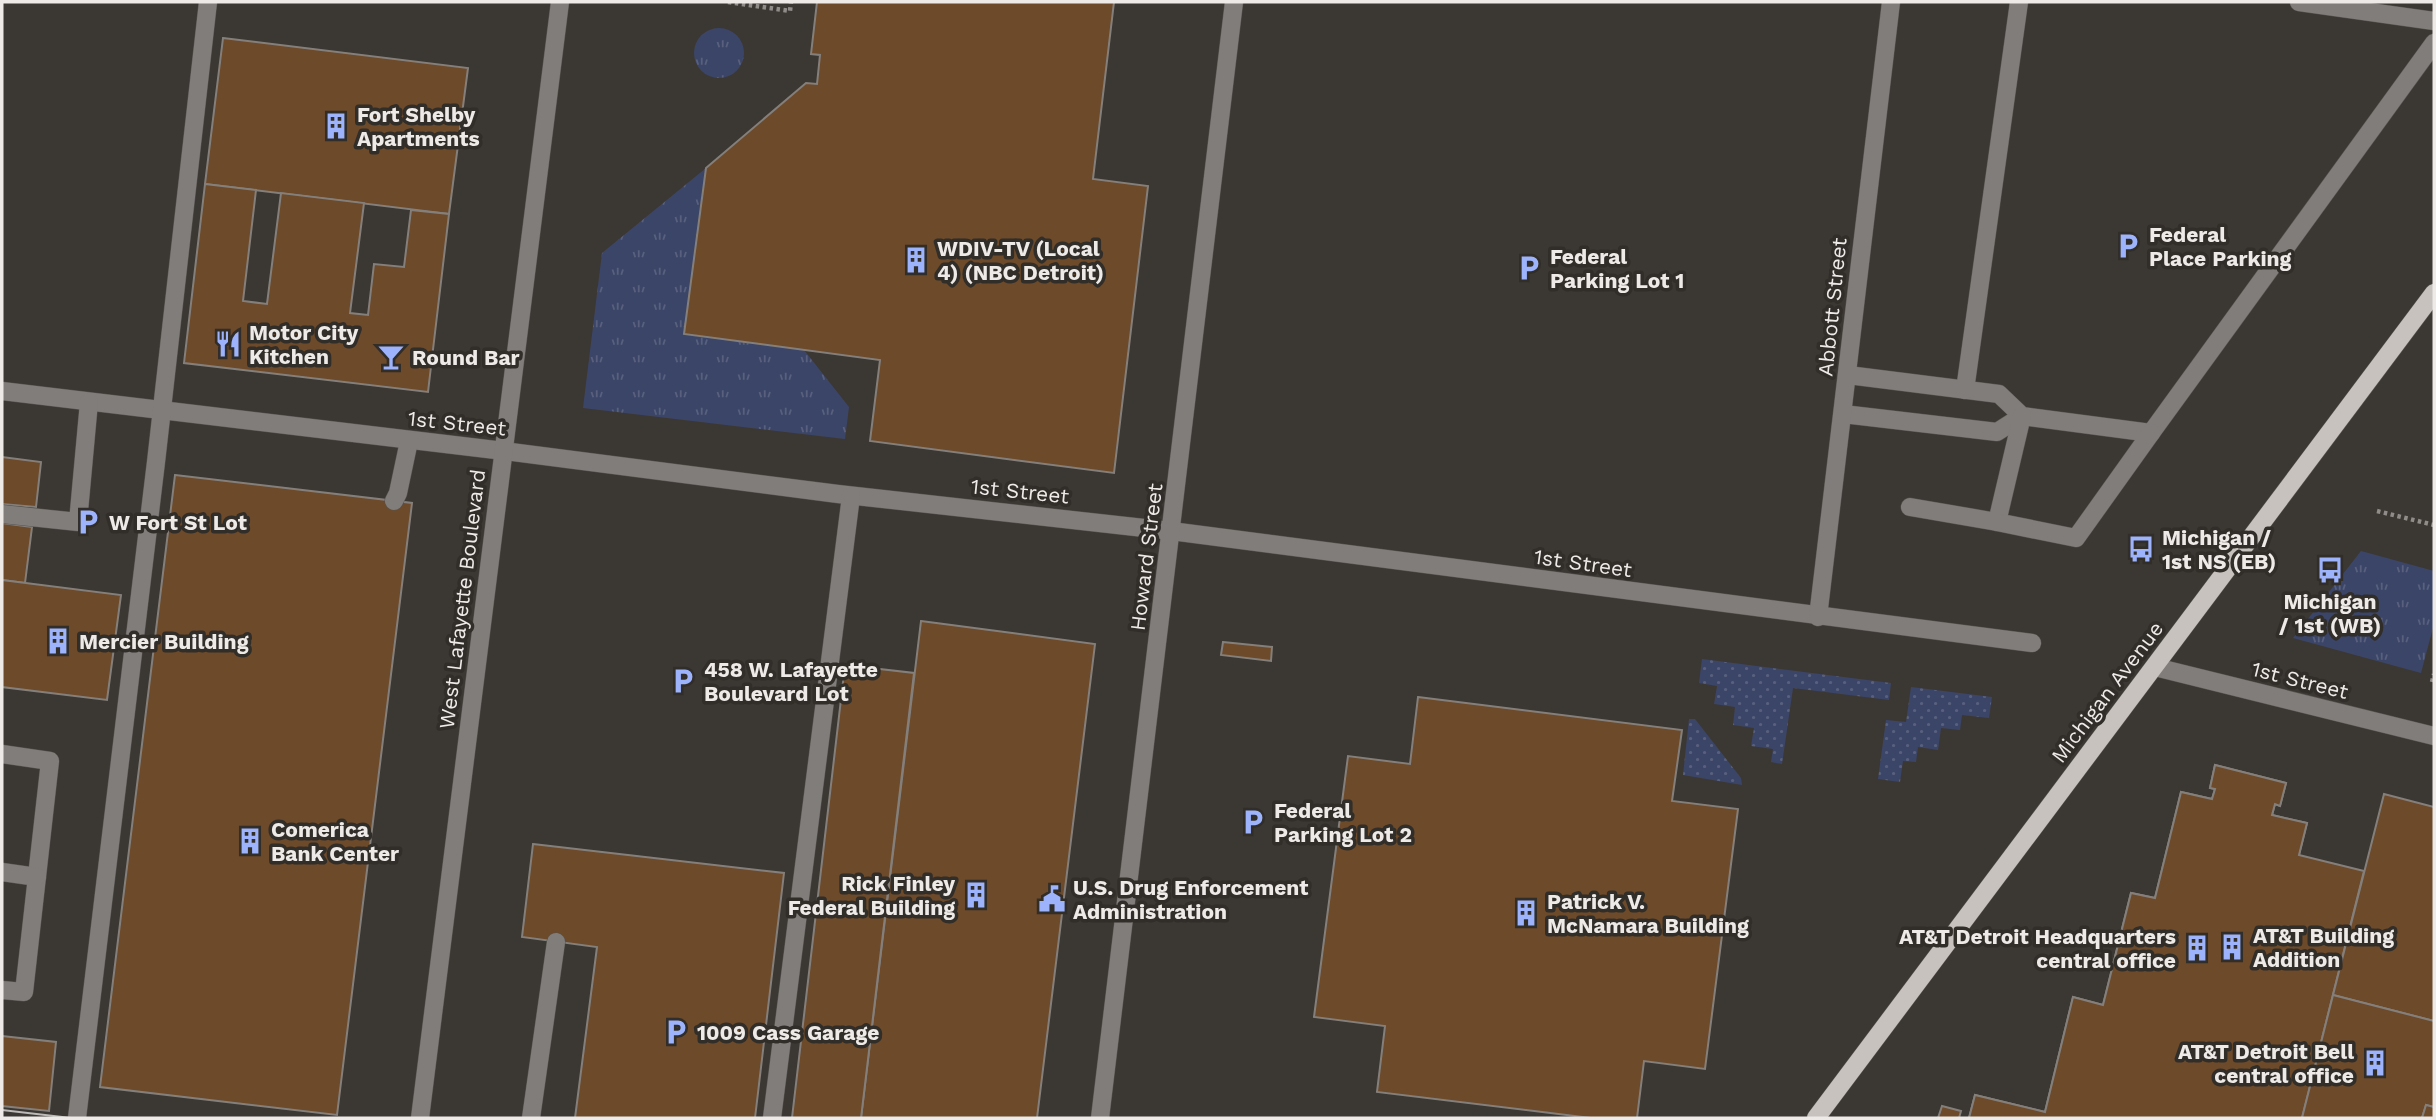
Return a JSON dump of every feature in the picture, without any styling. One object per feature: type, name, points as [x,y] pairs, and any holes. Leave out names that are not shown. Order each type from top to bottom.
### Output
[{"type":"main road","name":"Michigan Avenue","points":[[1816,1118],[2434,293]]},
{"type":"street","points":[[77,1118],[208,2]]},
{"type":"street","name":"West Lafayette Boulevard","points":[[420,1118],[560,2]]},
{"type":"street","name":"Howard Street","points":[[1101,1114],[1234,2]]},
{"type":"street","name":"Abbott Street","points":[[1818,617],[1891,2]]},
{"type":"street","points":[[1965,390],[2019,2]]},
{"type":"street","points":[[2299,2],[2434,20]]},
{"type":"street","points":[[1910,507],[2076,538],[2434,43]]},
{"type":"street","points":[[1848,375],[2000,394],[2022,416],[2151,433]]},
{"type":"street","name":"1st Street","points":[[2,391],[504,451],[850,496],[1171,531],[2032,643]]},
{"type":"street","points":[[2,514],[78,522],[89,402]]},
{"type":"street","points":[[1843,414],[1997,432],[2022,416]]},
{"type":"street","points":[[1997,522],[2022,416]]},
{"type":"street","points":[[394,501],[409,440]]},
{"type":"street","points":[[772,1118],[850,496]]},
{"type":"street","name":"1st Street","points":[[2155,667],[2434,736]]},
{"type":"street","points":[[2,754],[50,761],[24,992],[2,990]]},
{"type":"street","points":[[2,872],[37,877]]},
{"type":"street","points":[[531,1118],[556,942]]},
{"type":"path","points":[[728,2],[790,11],[792,2]]},
{"type":"path","points":[[2377,511],[2434,525]]},
{"type":"path","points":[[2432,682],[2434,674]]},
{"type":"green space","points":[[719,28],[737,35],[744,53],[737,71],[719,78],[701,71],[694,53],[701,35]]},
{"type":"green space","points":[[706,168],[684,334],[804,350],[849,407],[845,439],[583,408],[602,253]]},
{"type":"green space","points":[[2361,551],[2434,571],[2434,624],[2421,673],[2293,638]]},
{"type":"green space","points":[[1702,659],[1891,683],[1889,700],[1793,688],[1782,764],[1771,762],[1773,749],[1751,746],[1754,728],[1733,725],[1735,707],[1714,704],[1717,686],[1699,683]]},
{"type":"green space","points":[[1911,687],[1992,697],[1989,718],[1962,715],[1960,730],[1941,728],[1938,750],[1918,747],[1916,762],[1903,761],[1900,782],[1878,779],[1886,720],[1906,722]]},
{"type":"green space","points":[[1689,719],[1695,719],[1741,778],[1742,785],[1683,775]]},
{"type":"building","name":"WDIV-TV (Local 4) (NBC Detroit)","points":[[817,2],[1114,2],[1093,179],[1148,186],[1114,473],[870,441],[880,360],[684,334],[706,168],[806,83],[817,84],[820,55],[811,54]]},
{"type":"building","name":"Fort Shelby Apartments","points":[[223,38],[468,68],[449,214],[205,184]]},
{"type":"building","points":[[205,184],[256,190],[243,301],[267,304],[281,193],[364,203],[350,313],[368,315],[374,264],[404,267],[411,210],[449,214],[428,392],[184,363]]},
{"type":"building","points":[[2,457],[41,462],[36,507],[2,504]]},
{"type":"building","name":"Comerica Bank Center","points":[[175,475],[412,503],[337,1115],[100,1087]]},
{"type":"building","points":[[2,523],[32,527],[25,583],[2,580]]},
{"type":"building","name":"Mercier Building","points":[[2,580],[121,595],[107,700],[2,687]]},
{"type":"building","name":"Rick Finley Federal Building","points":[[921,621],[1095,644],[1037,1118],[861,1118]]},
{"type":"building","points":[[1223,642],[1272,647],[1271,661],[1221,655]]},
{"type":"building","points":[[845,665],[914,673],[861,1118],[792,1118]]},
{"type":"building","name":"Patrick V. McNamara Building","points":[[1418,697],[1682,730],[1672,801],[1738,809],[1705,1069],[1644,1061],[1637,1118],[1591,1118],[1377,1092],[1385,1026],[1314,1017],[1348,756],[1410,764]]},
{"type":"building","name":"AT&T Detroit Headquarters central office","points":[[2215,765],[2286,783],[2280,806],[2275,804],[2272,815],[2307,823],[2233,1118],[1969,1118],[1975,1095],[2045,1112],[2073,997],[2103,1005],[2131,893],[2155,898],[2181,792],[2212,799],[2215,789],[2210,788]]},
{"type":"building","name":"AT&T Detroit Headquarters central office","points":[[2215,765],[2286,783],[2280,806],[2275,804],[2272,815],[2307,823],[2299,855],[2364,871],[2302,1118],[1969,1118],[1975,1095],[2045,1112],[2073,997],[2103,1005],[2131,893],[2155,898],[2181,792],[2212,799],[2215,789],[2210,788]]},
{"type":"building","points":[[2384,794],[2434,807],[2434,1021],[2333,995]]},
{"type":"building","name":"1009 Cass Garage","points":[[533,844],[784,873],[755,1118],[575,1118],[597,947],[522,937]]},
{"type":"building","name":"AT&T Detroit Bell central office","points":[[2333,995],[2434,1021],[2434,1107],[2426,1105],[2422,1118],[2302,1118]]},
{"type":"building","points":[[2,1036],[56,1042],[49,1111],[2,1106]]},
{"type":"building","points":[[2426,1105],[2434,1107],[2434,1118],[2422,1118]]},
{"type":"building","points":[[1942,1106],[1961,1111],[1959,1118],[1938,1118]]},
{"type":"tram line","points":[[2,1110],[71,1118]]},
{"type":"place","name":"Fort Shelby Apartments","points":[[336,126]]},
{"type":"place","name":"Federal Place Parking","points":[[2128,246]]},
{"type":"place","name":"WDIV-TV (Local 4) (NBC Detroit)","points":[[916,260]]},
{"type":"place","name":"Federal Parking Lot 1","points":[[1529,268]]},
{"type":"place","name":"Motor City Kitchen","points":[[228,344]]},
{"type":"place","name":"Round Bar","points":[[391,357]]},
{"type":"place","name":"W Fort St Lot","points":[[88,522]]},
{"type":"place","name":"Michigan / 1st NS (EB)","points":[[2141,549]]},
{"type":"place","name":"Michigan / 1st (WB)","points":[[2330,570]]},
{"type":"place","name":"Mercier Building","points":[[58,641]]},
{"type":"place","name":"458 W. Lafayette Boulevard Lot","points":[[683,681]]},
{"type":"place","name":"Federal Parking Lot 2","points":[[1253,822]]},
{"type":"place","name":"Comerica Bank Center","points":[[250,841]]},
{"type":"place","name":"Rick Finley Federal Building","points":[[976,895]]},
{"type":"place","name":"U.S. Drug Enforcement Administration","points":[[1052,899]]},
{"type":"place","name":"Patrick V. McNamara Building","points":[[1526,913]]},
{"type":"place","name":"AT&T Building Addition","points":[[2232,947]]},
{"type":"place","name":"AT&T Detroit Headquarters central office","points":[[2197,948]]},
{"type":"place","name":"1009 Cass Garage","points":[[676,1032]]},
{"type":"place","name":"AT&T Detroit Bell central office","points":[[2375,1063]]}]
